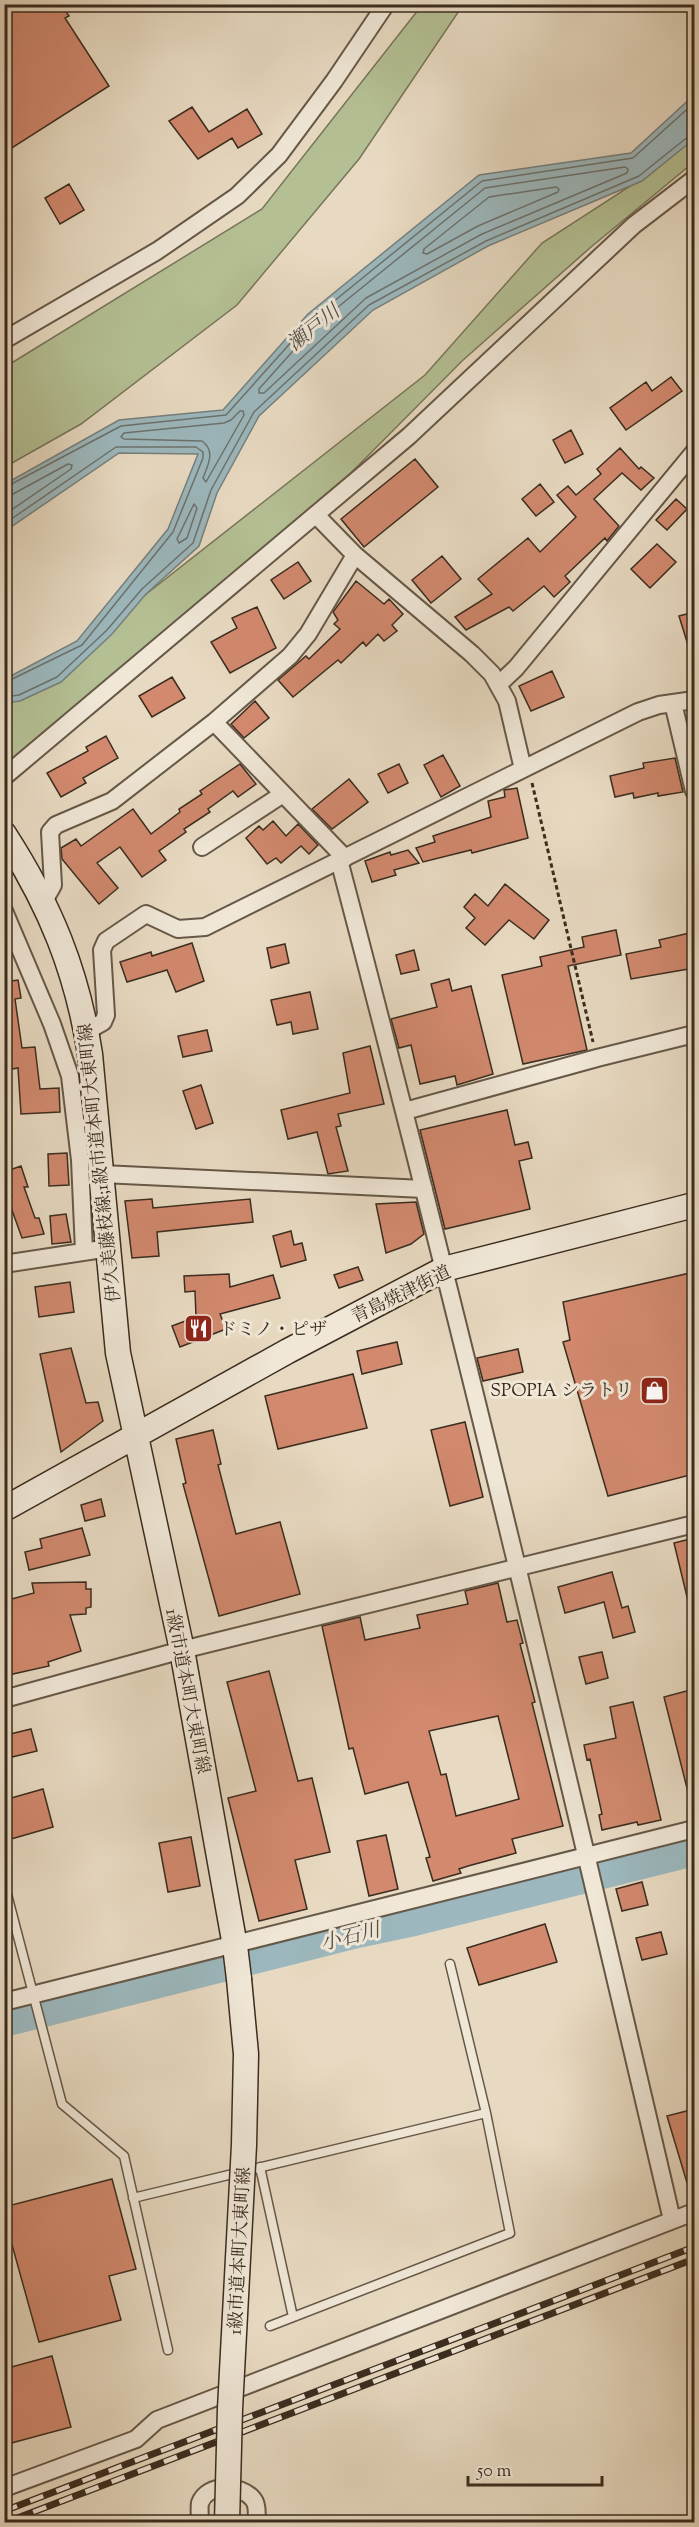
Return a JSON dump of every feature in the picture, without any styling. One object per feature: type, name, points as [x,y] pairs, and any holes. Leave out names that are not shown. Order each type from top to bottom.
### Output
[{"type":"main road","name":"伊久美藤枝線;1級市道本町大東町線","points":[[4,834],[44,901],[61,940],[79,994],[87,1030],[118,1353],[137,1436]]},
{"type":"main road","name":"青島焼津街道","points":[[4,1509],[288,1351],[444,1269],[694,1205]]},
{"type":"main road","name":"1級市道本町大東町線","points":[[137,1436],[182,1650],[235,1946],[246,2054],[227,2523]]},
{"type":"street","points":[[4,340],[157,251],[237,196],[279,155],[334,81],[386,4]]},
{"type":"street","points":[[4,777],[417,428],[634,225],[694,179]]},
{"type":"street","points":[[498,685],[516,668],[692,464]]},
{"type":"street","points":[[316,515],[355,555],[472,654],[492,674],[507,701],[526,768]]},
{"type":"street","points":[[44,901],[53,885],[50,832],[56,825],[112,801],[214,722],[290,656],[308,634],[355,555]]},
{"type":"street","points":[[87,1030],[103,1022],[106,1015],[102,950],[106,941],[146,914],[178,929],[205,927],[638,712],[694,700]]},
{"type":"street","points":[[674,703],[694,791]]},
{"type":"street","points":[[214,722],[342,859],[587,1855],[672,2220]]},
{"type":"street","points":[[202,847],[283,794]]},
{"type":"street","points":[[4,911],[52,1024],[70,1076],[80,1160],[84,1251]]},
{"type":"street","points":[[405,1111],[694,1034]]},
{"type":"street","points":[[102,1174],[424,1189]]},
{"type":"street","points":[[4,1264],[109,1248]]},
{"type":"street","points":[[4,1699],[182,1650],[694,1524]]},
{"type":"street","points":[[4,2002],[235,1946],[694,1829]]},
{"type":"street","points":[[4,2488],[136,2439],[157,2420],[694,2212]]},
{"type":"street","points":[[200,2523],[200,2503],[209,2492],[218,2488],[240,2490],[253,2499],[257,2511],[256,2523]]},
{"type":"lane","points":[[4,1883],[62,2104],[124,2156],[168,2350]]},
{"type":"lane","points":[[270,2326],[510,2234],[486,2113],[450,1964]]},
{"type":"lane","points":[[133,2199],[486,2113]]},
{"type":"lane","points":[[260,2167],[292,2318]]},
{"type":"path","points":[[526,768],[597,1058]]},
{"type":"green space","points":[[422,5],[463,5],[359,159],[237,305],[81,424],[5,467],[5,367],[262,209]]},
{"type":"green space","points":[[694,138],[694,162],[591,247],[462,361],[328,496],[150,653],[5,766],[5,705],[425,375],[542,243],[632,185]]},
{"type":"water","name":"瀬戸川","points":[[694,95],[694,139],[642,181],[488,246],[373,310],[259,416],[217,493],[199,546],[146,594],[112,634],[61,682],[20,701],[5,703],[5,679],[77,641],[168,529],[198,454],[119,453],[5,531],[5,484],[119,420],[223,410],[308,314],[479,175],[631,153]]},
{"type":"building","points":[[4,4],[61,4],[69,16],[65,18],[109,86],[4,153]]},
{"type":"building","points":[[192,107],[209,132],[247,109],[262,134],[238,148],[232,138],[198,159],[169,121]]},
{"type":"building","points":[[69,184],[84,210],[60,224],[45,198]]},
{"type":"building","points":[[671,377],[682,391],[626,430],[610,408],[646,382],[652,391]]},
{"type":"building","points":[[571,430],[583,454],[565,463],[553,440]]},
{"type":"building","points":[[620,448],[639,469],[641,467],[654,478],[641,490],[622,473],[594,499],[619,526],[607,541],[605,538],[565,576],[570,582],[554,597],[544,586],[513,611],[509,607],[466,630],[455,617],[492,594],[478,579],[528,538],[540,552],[576,517],[557,495],[568,486],[576,495],[601,474],[597,469]]},
{"type":"building","points":[[415,459],[438,487],[364,547],[341,519]]},
{"type":"building","points":[[540,484],[554,502],[536,516],[522,499]]},
{"type":"building","points":[[676,499],[687,509],[667,530],[656,520]]},
{"type":"building","points":[[657,544],[676,562],[650,588],[631,569]]},
{"type":"building","points":[[442,556],[461,579],[431,603],[412,580]]},
{"type":"building","points":[[298,562],[311,581],[284,599],[271,580]]},
{"type":"building","points":[[356,581],[384,604],[389,599],[403,614],[392,625],[397,631],[384,641],[378,634],[366,646],[363,642],[341,663],[338,660],[293,697],[278,680],[306,656],[309,659],[340,629],[334,624],[338,620],[333,612]]},
{"type":"building","points":[[257,607],[276,648],[230,673],[211,642],[237,628],[232,618]]},
{"type":"building","points":[[694,612],[694,655],[691,655],[679,616]]},
{"type":"building","points":[[552,671],[564,697],[531,711],[519,686]]},
{"type":"building","points":[[172,677],[185,698],[152,717],[139,696]]},
{"type":"building","points":[[255,701],[269,718],[244,738],[231,724]]},
{"type":"building","points":[[106,736],[118,758],[83,778],[86,783],[61,797],[47,773],[88,751],[86,747]]},
{"type":"building","points":[[443,755],[460,786],[441,797],[424,765]]},
{"type":"building","points":[[675,758],[683,792],[658,796],[658,793],[634,798],[633,793],[615,797],[610,776],[644,768],[643,763]]},
{"type":"building","points":[[240,764],[256,784],[238,797],[233,791],[208,809],[210,812],[184,829],[186,832],[159,851],[166,860],[142,877],[120,847],[97,863],[118,888],[99,904],[62,859],[61,848],[76,839],[81,846],[133,809],[151,834],[180,812],[179,809],[202,794],[200,791]]},
{"type":"building","points":[[399,764],[408,783],[388,793],[378,774]]},
{"type":"building","points":[[349,779],[368,802],[332,829],[312,809]]},
{"type":"building","points":[[517,788],[528,838],[472,853],[471,850],[423,862],[416,848],[435,842],[433,836],[491,817],[488,801],[505,797],[504,790]]},
{"type":"building","points":[[273,821],[286,836],[298,824],[318,845],[309,854],[301,846],[281,863],[276,858],[267,864],[246,838],[259,826],[263,830]]},
{"type":"building","points":[[408,850],[419,863],[394,870],[396,875],[372,882],[365,861],[390,852],[391,855]]},
{"type":"building","points":[[505,884],[549,920],[534,939],[509,920],[485,945],[466,928],[475,918],[464,907],[475,894],[488,906]]},
{"type":"building","points":[[616,930],[621,955],[568,966],[587,1050],[523,1064],[502,975],[542,966],[540,957],[584,947],[582,937]]},
{"type":"building","points":[[694,932],[694,968],[631,979],[626,954],[661,947],[659,940]]},
{"type":"building","points":[[192,943],[204,981],[176,992],[167,970],[127,982],[120,962],[151,952],[152,956]]},
{"type":"building","points":[[285,944],[289,963],[271,968],[267,948]]},
{"type":"building","points":[[414,950],[419,970],[401,974],[396,955]]},
{"type":"building","points":[[449,979],[452,991],[471,986],[493,1074],[457,1085],[455,1076],[420,1084],[411,1045],[399,1048],[391,1019],[437,1007],[431,984]]},
{"type":"building","points":[[18,980],[21,998],[15,999],[22,1048],[35,1047],[40,1089],[59,1088],[60,1112],[21,1114],[18,1068],[6,1070],[4,982]]},
{"type":"building","points":[[310,992],[318,1029],[293,1034],[291,1022],[277,1025],[271,1000]]},
{"type":"building","points":[[207,1030],[212,1051],[183,1057],[178,1036]]},
{"type":"building","points":[[370,1046],[384,1104],[338,1114],[341,1126],[336,1127],[348,1171],[328,1174],[317,1132],[288,1139],[281,1110],[350,1093],[343,1053]]},
{"type":"building","points":[[201,1085],[213,1123],[196,1129],[183,1091]]},
{"type":"building","points":[[507,1110],[515,1145],[528,1142],[532,1158],[519,1161],[530,1209],[445,1229],[420,1130]]},
{"type":"building","points":[[67,1153],[69,1185],[49,1186],[48,1154]]},
{"type":"building","points":[[21,1166],[28,1187],[24,1187],[35,1218],[39,1218],[44,1234],[22,1238],[8,1199],[12,1197],[4,1172]]},
{"type":"building","points":[[152,1199],[153,1208],[250,1199],[253,1222],[157,1232],[159,1256],[132,1258],[125,1201]]},
{"type":"building","points":[[416,1202],[424,1234],[411,1244],[386,1253],[376,1204]]},
{"type":"building","points":[[66,1214],[71,1242],[52,1244],[50,1216]]},
{"type":"building","points":[[291,1231],[294,1245],[302,1243],[306,1260],[281,1267],[273,1236]]},
{"type":"building","points":[[358,1267],[363,1280],[339,1288],[334,1275]]},
{"type":"building","points":[[690,1273],[694,1289],[694,1474],[608,1496],[563,1342],[570,1340],[563,1302]]},
{"type":"building","points":[[229,1274],[230,1287],[273,1275],[280,1298],[220,1314],[226,1329],[180,1347],[172,1326],[196,1317],[195,1291],[185,1292],[184,1276]]},
{"type":"building","points":[[70,1282],[74,1312],[39,1317],[35,1287]]},
{"type":"building","points":[[397,1342],[402,1364],[362,1374],[357,1351]]},
{"type":"building","points":[[71,1348],[86,1403],[98,1402],[103,1421],[61,1452],[40,1354]]},
{"type":"building","points":[[518,1349],[523,1372],[483,1381],[477,1358]]},
{"type":"building","points":[[353,1374],[367,1428],[278,1449],[265,1396]]},
{"type":"building","points":[[465,1422],[483,1497],[450,1506],[431,1430]]},
{"type":"building","points":[[213,1430],[221,1464],[218,1465],[236,1534],[280,1522],[300,1594],[219,1616],[183,1484],[186,1483],[176,1439]]},
{"type":"building","points":[[101,1499],[105,1516],[85,1521],[81,1505]]},
{"type":"building","points":[[82,1528],[90,1555],[29,1570],[25,1552],[42,1548],[40,1539]]},
{"type":"building","points":[[694,1538],[694,1604],[689,1605],[674,1543]]},
{"type":"building","points":[[612,1572],[622,1608],[628,1606],[635,1632],[613,1638],[604,1602],[565,1613],[558,1587]]},
{"type":"building","points":[[86,1582],[86,1589],[91,1589],[91,1607],[86,1608],[86,1614],[70,1615],[81,1651],[48,1662],[49,1666],[4,1676],[4,1601],[34,1593],[32,1583]]},
{"type":"building","points":[[498,1583],[507,1622],[517,1620],[523,1643],[520,1644],[535,1702],[532,1703],[563,1826],[512,1839],[516,1853],[459,1869],[461,1873],[433,1881],[426,1858],[430,1857],[408,1782],[365,1794],[353,1748],[349,1749],[322,1626],[360,1617],[365,1640],[420,1628],[417,1615],[468,1604],[465,1591]],"holes":[[[498,1716],[519,1799],[456,1816],[446,1774],[441,1775],[429,1731]]]},
{"type":"building","points":[[602,1652],[608,1678],[586,1684],[579,1657]]},
{"type":"building","points":[[269,1671],[298,1781],[312,1778],[330,1852],[295,1860],[307,1909],[259,1921],[228,1798],[256,1791],[227,1682]]},
{"type":"building","points":[[694,1689],[694,1795],[689,1796],[664,1697]]},
{"type":"building","points":[[633,1702],[661,1820],[638,1825],[637,1822],[602,1830],[599,1815],[602,1814],[590,1759],[587,1760],[584,1745],[616,1738],[610,1707]]},
{"type":"building","points":[[31,1729],[37,1751],[12,1757],[6,1735]]},
{"type":"building","points":[[43,1789],[53,1827],[11,1839],[4,1815],[4,1800]]},
{"type":"building","points":[[386,1835],[398,1889],[369,1896],[357,1841]]},
{"type":"building","points":[[191,1837],[200,1886],[168,1892],[159,1843]]},
{"type":"building","points":[[642,1882],[648,1905],[622,1911],[616,1889]]},
{"type":"building","points":[[545,1924],[557,1962],[479,1985],[467,1948]]},
{"type":"building","points":[[661,1932],[667,1954],[642,1960],[636,1938]]},
{"type":"building","points":[[694,2109],[694,2195],[691,2196],[667,2116]]},
{"type":"building","points":[[112,2179],[136,2269],[109,2276],[121,2320],[39,2342],[4,2216],[4,2207]]},
{"type":"building","points":[[52,2356],[71,2427],[4,2445],[4,2369]]},
{"type":"waterway","name":"小石川","points":[[4,2021],[694,1850]]},
{"type":"railway","points":[[4,2511],[694,2247]]},
{"type":"railway","points":[[7,2522],[694,2259]]},
{"type":"place","name":"ドミノ・ピザ","points":[[198,1329]]},
{"type":"place","name":"SPOPIA シラトリ","points":[[654,1390]]}]
